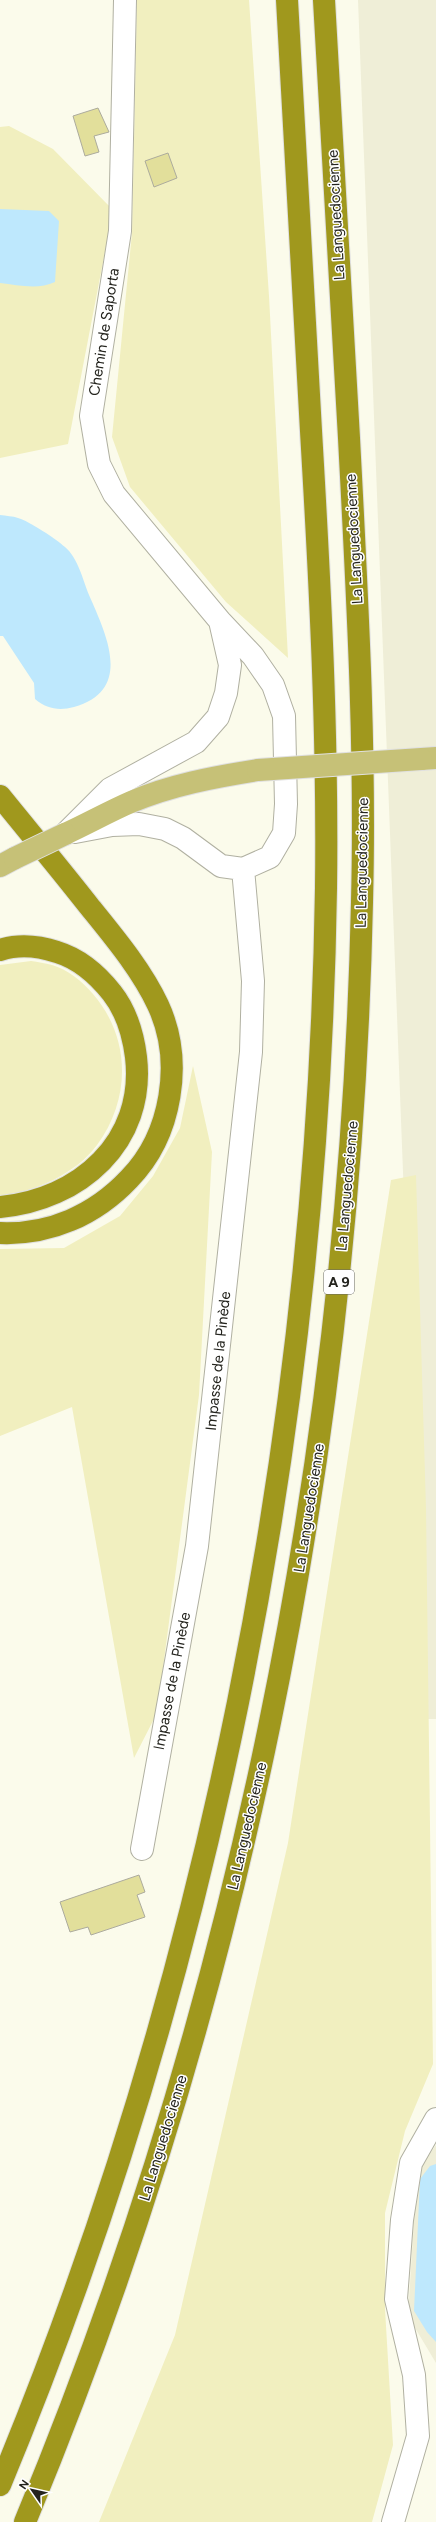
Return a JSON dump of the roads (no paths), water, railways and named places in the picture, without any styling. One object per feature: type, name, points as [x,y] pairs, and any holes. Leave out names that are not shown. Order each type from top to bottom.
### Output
[{"type":"highway","name":"A 9","points":[[0,2485],[59,2332],[104,2204],[157,2032],[195,1891],[226,1758],[253,1619],[281,1448],[298,1315],[312,1177],[320,1034],[326,892],[325,730],[321,610],[287,0]]},
{"type":"highway","name":"La Languedocienne","points":[[25,2522],[68,2414],[147,2192],[217,1952],[242,1854],[283,1664],[316,1464],[332,1339],[355,1092],[362,897],[362,714],[324,0]]},
{"type":"highway","points":[[0,796],[114,936],[142,976],[163,1019],[171,1060],[168,1101],[160,1131],[141,1165],[123,1186],[99,1206],[68,1222],[38,1231],[0,1233]]},
{"type":"highway","points":[[0,950],[29,947],[54,951],[75,960],[96,975],[115,998],[128,1020],[135,1047],[137,1076],[129,1118],[115,1146],[96,1168],[73,1185],[46,1198],[0,1207]]},
{"type":"main road","points":[[8,862],[131,802],[160,791],[218,776],[258,770],[428,759]]},
{"type":"street","name":"Chemin de Saporta","points":[[125,0],[120,231],[91,416],[99,464],[114,494],[220,621],[253,656],[273,685],[284,716],[286,804],[284,833],[270,857],[243,869]]},
{"type":"street","points":[[65,834],[110,789],[196,742],[218,717],[226,693],[230,665],[220,621]]},
{"type":"street","points":[[65,834],[112,825],[139,824],[159,828],[183,838],[221,866],[243,869]]},
{"type":"street","name":"Impasse de la Pinède","points":[[142,1849],[197,1546],[251,1052],[253,981],[243,869]]},
{"type":"street","points":[[393,2522],[418,2436],[414,2375],[396,2299],[402,2220],[411,2163],[436,2119]]},
{"type":"water","points":[[0,209],[49,211],[59,221],[55,282],[42,286],[21,286],[0,283]]},
{"type":"water","points":[[0,515],[18,518],[42,531],[65,547],[77,563],[108,643],[110,659],[110,674],[104,688],[93,699],[74,707],[58,709],[44,705],[35,699],[34,683],[3,636],[0,636]]},
{"type":"water","points":[[436,2164],[436,2342],[427,2332],[414,2311],[420,2179],[430,2166]]}]
